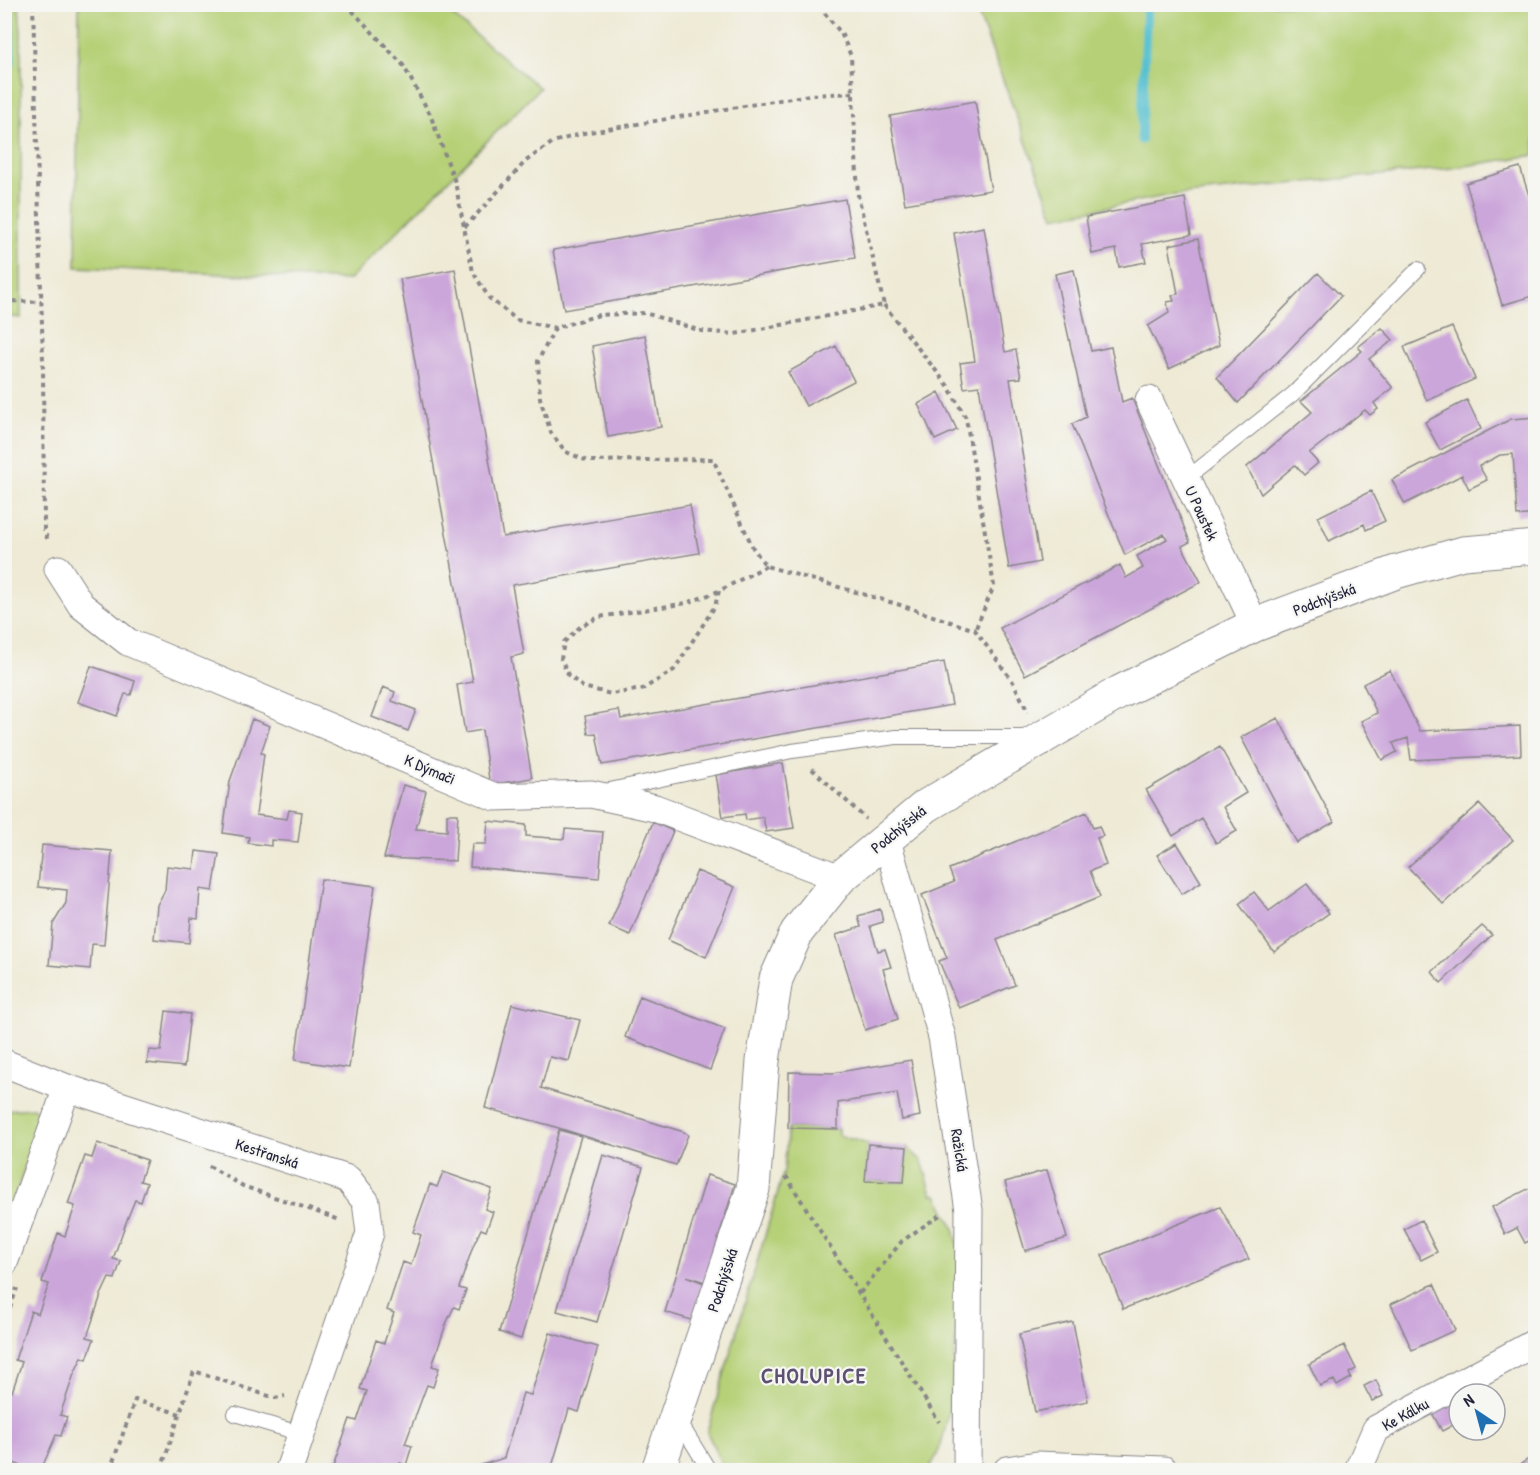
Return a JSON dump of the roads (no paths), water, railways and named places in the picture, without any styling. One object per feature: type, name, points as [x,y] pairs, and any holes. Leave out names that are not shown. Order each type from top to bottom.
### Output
[{"type":"street","name":"U Poustek","points":[[1149,400],[1255,625]]},
{"type":"street","name":"Podchýšská","points":[[658,1470],[753,1189],[763,1061],[776,978],[797,932],[840,878],[886,837],[926,806],[1040,736],[1120,692],[1255,625],[1407,569],[1463,553],[1536,547]]},
{"type":"street","name":"K Dýmači","points":[[58,569],[81,605],[128,642],[495,797],[591,794],[655,808],[840,878]]},
{"type":"street","name":"Ražická","points":[[886,837],[942,1037],[968,1201],[967,1470]]},
{"type":"street","name":"Kestřanská","points":[[4,1063],[67,1088],[348,1179],[366,1202],[370,1233],[289,1470]]},
{"type":"street","points":[[12,1272],[67,1088]]},
{"type":"street","name":"Ke Kálku","points":[[1358,1470],[1376,1429],[1536,1342]]},
{"type":"street","points":[[1007,1470],[1037,1465],[1164,1470]]},
{"type":"lane","points":[[1186,479],[1293,394],[1418,269]]},
{"type":"lane","points":[[591,794],[792,751],[896,737],[1040,736]]},
{"type":"lane","points":[[235,1413],[302,1434]]},
{"type":"lane","points":[[676,1417],[709,1470]]},
{"type":"waterway","points":[[4,76],[11,62],[9,4]]},
{"type":"waterway","points":[[1141,140],[1147,4]]},
{"type":"district","name":"CHOLUPICE","points":[[814,1375]]}]
